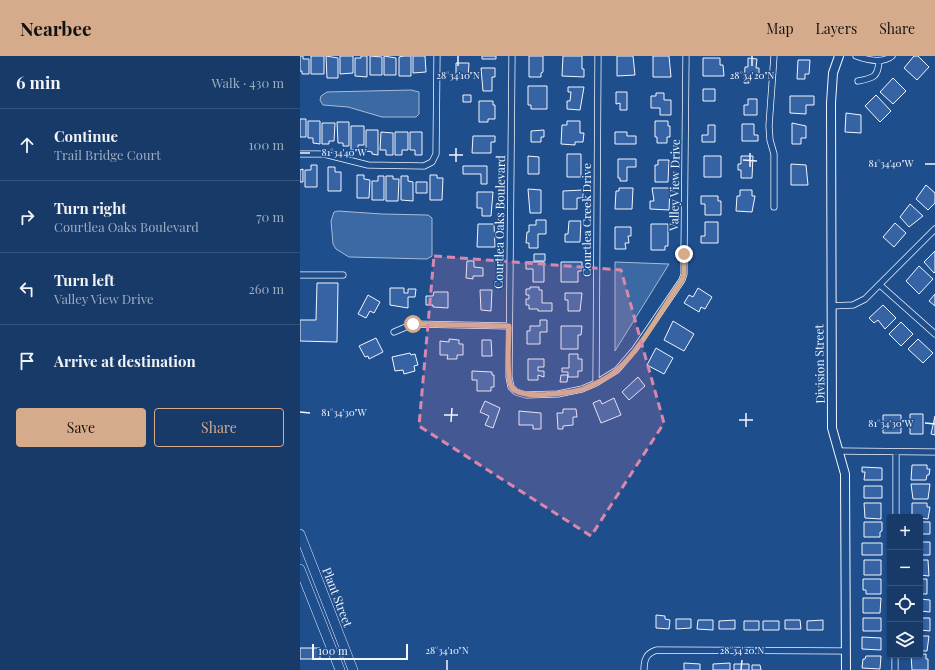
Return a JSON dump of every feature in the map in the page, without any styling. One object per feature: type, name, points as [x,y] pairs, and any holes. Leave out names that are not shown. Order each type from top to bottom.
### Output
[{"type":"main road","name":"Plant Street","points":[[300,534],[353,670]]},
{"type":"main road","name":"Plant Street","points":[[300,569],[340,670]]},
{"type":"street","points":[[300,154],[324,154],[368,166],[424,166],[432,162],[436,154],[437,56]]},
{"type":"street","name":"Courtlea Oaks Boulevard","points":[[511,387],[509,377],[509,326],[512,56]]},
{"type":"street","name":"Courtlea Creek Drive","points":[[596,383],[598,56]]},
{"type":"street","name":"Valley View Drive","points":[[511,387],[516,392],[526,395],[558,394],[582,389],[596,383],[617,370],[635,349],[682,280],[684,274],[686,56]]},
{"type":"street","points":[[774,56],[769,126],[770,140],[774,154],[774,207]]},
{"type":"street","name":"Division Street","points":[[839,56],[833,73],[831,103],[832,428],[845,474],[846,670]]},
{"type":"street","points":[[856,56],[879,61],[892,56]]},
{"type":"street","points":[[858,81],[870,79],[876,75],[879,61]]},
{"type":"street","points":[[831,306],[853,305],[865,299],[935,229]]},
{"type":"street","points":[[300,275],[342,276]]},
{"type":"street","points":[[880,285],[935,334]]},
{"type":"street","points":[[394,332],[413,324],[509,326]]},
{"type":"street","points":[[839,451],[935,452]]},
{"type":"street","points":[[896,452],[896,514]]},
{"type":"street","points":[[300,569],[312,563]]},
{"type":"street","points":[[644,670],[644,661],[647,656],[651,652],[657,650],[846,651]]},
{"type":"street","points":[[894,670],[895,658]]},
{"type":"highlighted area","points":[[434,256],[621,270],[664,423],[591,536],[419,426]]},
{"type":"water","points":[[411,90],[419,92],[419,114],[416,117],[382,117],[348,107],[323,105],[320,100],[321,96],[327,92]]},
{"type":"water","points":[[334,212],[428,215],[432,218],[432,256],[427,259],[349,257],[336,249],[333,244],[331,221]]},
{"type":"water","points":[[615,262],[669,264],[615,351]]},
{"type":"building","points":[[300,56],[303,56],[303,59],[309,59],[309,74],[302,74],[302,71],[300,71]]},
{"type":"building","points":[[311,56],[324,56],[324,74],[311,74]]},
{"type":"building","points":[[326,56],[338,58],[338,78],[327,78]]},
{"type":"building","points":[[340,56],[353,56],[353,73],[340,74]]},
{"type":"building","points":[[361,56],[367,56],[367,77],[355,76],[355,58],[361,58]]},
{"type":"building","points":[[370,56],[382,57],[382,75],[370,75]]},
{"type":"building","points":[[384,56],[396,58],[396,75],[384,75]]},
{"type":"building","points":[[411,56],[411,76],[399,76],[399,57]]},
{"type":"building","points":[[413,56],[425,56],[426,72],[413,73]]},
{"type":"building","points":[[482,56],[496,56],[496,59],[482,59]]},
{"type":"building","points":[[529,56],[543,56],[543,72],[541,73],[541,77],[529,77]]},
{"type":"building","points":[[563,56],[582,56],[582,69],[584,69],[584,77],[562,76]]},
{"type":"building","points":[[617,56],[633,56],[635,75],[617,76]]},
{"type":"building","points":[[653,56],[669,56],[671,77],[653,77]]},
{"type":"building","points":[[914,56],[918,56],[929,67],[917,80],[904,68]]},
{"type":"building","points":[[703,58],[720,58],[720,65],[723,65],[724,76],[703,76]]},
{"type":"building","points":[[748,58],[757,59],[756,68],[759,68],[759,75],[749,75],[749,83],[744,83],[745,67],[748,67]]},
{"type":"building","points":[[798,60],[810,60],[809,74],[805,74],[805,79],[797,79]]},
{"type":"building","points":[[456,63],[469,63],[468,78],[456,78]]},
{"type":"building","points":[[481,68],[495,68],[495,77],[492,77],[492,91],[483,91]]},
{"type":"building","points":[[893,78],[906,91],[893,104],[880,92]]},
{"type":"building","points":[[528,86],[547,86],[547,109],[531,109],[531,105],[528,105]]},
{"type":"building","points":[[568,87],[584,87],[580,110],[567,109],[567,101],[570,101],[571,92],[568,92]]},
{"type":"building","points":[[703,89],[715,89],[715,101],[703,101]]},
{"type":"building","points":[[616,92],[627,92],[627,110],[620,110],[620,103],[616,104]]},
{"type":"building","points":[[656,93],[664,93],[664,100],[671,100],[671,115],[660,115],[660,108],[651,108],[651,96],[656,96]]},
{"type":"building","points":[[463,95],[471,95],[471,102],[463,102]]},
{"type":"building","points":[[876,95],[891,111],[880,122],[865,106]]},
{"type":"building","points":[[790,96],[814,96],[814,105],[806,105],[806,114],[790,113]]},
{"type":"building","points":[[748,99],[757,99],[757,115],[744,115],[744,105],[748,105]]},
{"type":"building","points":[[479,101],[493,101],[493,105],[495,105],[495,119],[488,119],[488,122],[479,122]]},
{"type":"building","points":[[846,113],[861,115],[861,133],[845,132]]},
{"type":"building","points":[[300,119],[306,119],[306,137],[300,137]]},
{"type":"building","points":[[308,121],[320,121],[320,144],[313,143],[313,138],[308,138]]},
{"type":"building","points":[[567,121],[580,121],[580,133],[584,133],[583,142],[575,142],[575,145],[561,144],[562,125],[567,125]]},
{"type":"building","points":[[655,121],[668,121],[668,126],[670,126],[670,137],[667,137],[667,143],[657,143],[657,137],[655,137]]},
{"type":"building","points":[[337,122],[349,122],[349,146],[343,146],[343,143],[338,143]]},
{"type":"building","points":[[322,123],[335,123],[334,141],[329,141],[329,144],[322,144]]},
{"type":"building","points":[[792,123],[806,126],[806,138],[801,138],[801,144],[792,144]]},
{"type":"building","points":[[742,124],[754,124],[754,135],[758,135],[758,141],[742,141]]},
{"type":"building","points":[[708,125],[715,125],[715,142],[702,142],[702,135],[708,135]]},
{"type":"building","points":[[351,126],[364,126],[364,145],[358,145],[358,150],[351,150]]},
{"type":"building","points":[[366,130],[378,130],[378,155],[366,151]]},
{"type":"building","points":[[544,130],[544,137],[541,137],[541,142],[531,142],[531,131]]},
{"type":"building","points":[[381,132],[393,133],[393,155],[386,155],[386,150],[380,150]]},
{"type":"building","points":[[395,132],[408,132],[408,150],[402,150],[402,155],[395,155]]},
{"type":"building","points":[[410,132],[422,132],[422,155],[415,155],[415,150],[410,150]]},
{"type":"building","points":[[615,132],[627,132],[627,136],[636,136],[636,144],[615,144]]},
{"type":"building","points":[[473,136],[495,136],[495,142],[491,142],[491,153],[472,153]]},
{"type":"building","points":[[567,154],[581,154],[581,177],[567,177]]},
{"type":"building","points":[[528,156],[539,157],[539,174],[528,174]]},
{"type":"building","points":[[704,156],[721,156],[721,177],[704,177]]},
{"type":"building","points":[[741,156],[753,156],[752,178],[741,178],[741,170],[738,170],[738,164],[741,164]]},
{"type":"building","points":[[618,159],[636,159],[636,167],[627,167],[627,181],[620,181],[620,178],[618,178]]},
{"type":"building","points":[[658,160],[669,160],[668,182],[655,182],[655,165],[658,165]]},
{"type":"building","points":[[791,164],[806,165],[808,185],[791,185]]},
{"type":"building","points":[[311,165],[317,165],[317,187],[305,187],[305,170],[311,170]]},
{"type":"building","points":[[463,166],[487,166],[487,184],[481,184],[481,174],[463,174]]},
{"type":"building","points":[[328,167],[335,167],[335,172],[341,172],[341,191],[328,191]]},
{"type":"building","points":[[303,169],[303,182],[300,182],[300,170]]},
{"type":"building","points":[[357,175],[364,175],[364,179],[370,180],[369,198],[357,198]]},
{"type":"building","points":[[430,175],[437,175],[437,178],[443,178],[442,200],[430,200]]},
{"type":"building","points":[[378,176],[384,176],[384,200],[372,200],[372,181],[378,181]]},
{"type":"building","points":[[386,176],[393,176],[393,179],[399,179],[398,201],[386,201]]},
{"type":"building","points":[[401,176],[408,176],[408,181],[413,182],[413,201],[401,200]]},
{"type":"building","points":[[416,182],[427,182],[427,193],[416,193]]},
{"type":"building","points":[[926,185],[935,193],[935,203],[928,210],[916,199]]},
{"type":"building","points":[[619,188],[633,188],[632,209],[615,209],[616,191],[619,191]]},
{"type":"building","points":[[652,188],[670,188],[669,210],[650,209],[650,201],[654,201]]},
{"type":"building","points":[[528,189],[541,190],[541,213],[530,213]]},
{"type":"building","points":[[583,190],[583,198],[577,198],[577,209],[563,209],[563,191]]},
{"type":"building","points":[[740,190],[752,190],[752,196],[755,196],[752,212],[736,211],[737,196],[740,196]]},
{"type":"building","points":[[477,192],[493,192],[491,216],[482,216],[482,208],[477,208]]},
{"type":"building","points":[[701,196],[718,196],[718,201],[721,201],[721,215],[705,215],[705,204],[701,204]]},
{"type":"building","points":[[910,204],[923,216],[909,227],[900,217]]},
{"type":"building","points":[[536,220],[546,220],[546,234],[538,234],[538,248],[529,248],[529,243],[526,243],[527,232],[529,232],[529,225],[536,225]]},
{"type":"building","points":[[569,221],[581,221],[580,242],[565,242],[565,234],[568,234]]},
{"type":"building","points":[[705,222],[718,222],[718,243],[701,243],[701,236],[705,236]]},
{"type":"building","points":[[895,223],[906,233],[894,247],[883,237]]},
{"type":"building","points":[[478,224],[494,224],[495,247],[477,247]]},
{"type":"building","points":[[651,224],[668,224],[668,246],[665,246],[665,250],[651,250]]},
{"type":"building","points":[[615,227],[631,227],[631,236],[628,236],[629,243],[625,243],[626,249],[615,249]]},
{"type":"building","points":[[935,251],[935,272],[934,273],[924,262]]},
{"type":"building","points":[[534,254],[545,254],[545,261],[534,261]]},
{"type":"building","points":[[467,261],[474,261],[474,267],[483,268],[483,276],[473,276],[473,279],[466,278]]},
{"type":"building","points":[[526,262],[544,262],[544,282],[533,282],[533,269],[526,269]]},
{"type":"building","points":[[561,262],[582,262],[582,271],[578,271],[578,282],[561,282]]},
{"type":"building","points":[[919,266],[933,279],[919,294],[906,281]]},
{"type":"building","points":[[317,283],[338,283],[337,342],[300,341],[300,320],[316,320]]},
{"type":"building","points":[[530,287],[539,287],[539,290],[542,290],[542,303],[552,303],[552,311],[538,311],[538,309],[529,309],[529,305],[526,305],[526,299],[529,299],[529,295],[526,295],[526,289],[530,289]]},
{"type":"building","points":[[390,288],[404,288],[404,293],[408,293],[408,289],[416,289],[415,297],[408,297],[408,308],[390,305]]},
{"type":"building","points":[[698,288],[712,297],[705,309],[701,307],[699,312],[684,303],[689,295],[693,297]]},
{"type":"building","points":[[480,290],[492,290],[491,311],[481,310]]},
{"type":"building","points":[[434,292],[448,292],[448,308],[426,305],[426,296],[433,296]]},
{"type":"building","points":[[565,293],[582,293],[580,311],[568,311],[568,300],[565,300]]},
{"type":"building","points":[[935,294],[935,306],[929,301]]},
{"type":"building","points":[[368,295],[380,302],[374,313],[370,311],[366,318],[358,314]]},
{"type":"building","points":[[883,305],[896,318],[885,329],[878,320],[874,323],[869,318]]},
{"type":"building","points":[[540,320],[547,320],[547,332],[540,332],[540,344],[527,344],[527,331],[530,331],[530,326],[540,326]]},
{"type":"building","points":[[673,321],[694,334],[684,351],[664,340]]},
{"type":"building","points":[[901,322],[913,334],[901,346],[889,334]]},
{"type":"building","points":[[561,326],[582,326],[581,335],[578,335],[578,349],[561,349]]},
{"type":"building","points":[[376,338],[383,352],[369,359],[368,356],[365,357],[359,346]]},
{"type":"building","points":[[449,339],[459,340],[459,344],[463,344],[463,355],[457,355],[457,359],[447,359],[448,355],[440,355],[440,341],[449,342]]},
{"type":"building","points":[[918,339],[933,353],[923,363],[908,349]]},
{"type":"building","points":[[482,340],[491,340],[492,356],[482,356]]},
{"type":"building","points":[[656,348],[673,358],[664,374],[647,365]]},
{"type":"building","points":[[410,353],[411,355],[415,354],[418,365],[414,366],[415,371],[404,374],[403,370],[395,371],[392,357]]},
{"type":"building","points":[[569,354],[578,354],[578,359],[582,359],[582,371],[578,371],[578,377],[568,377],[568,372],[562,372],[562,368],[569,368]]},
{"type":"building","points":[[528,359],[544,359],[544,367],[538,367],[538,371],[544,371],[544,377],[538,375],[538,380],[528,380]]},
{"type":"building","points":[[472,371],[492,372],[492,375],[494,375],[494,387],[491,387],[491,391],[477,391],[477,380],[472,380]]},
{"type":"building","points":[[561,375],[568,375],[567,382],[560,382]]},
{"type":"building","points":[[638,377],[645,386],[629,400],[622,392]]},
{"type":"building","points":[[614,398],[621,415],[601,423],[593,403],[600,400],[602,404]]},
{"type":"building","points":[[485,401],[500,408],[493,428],[485,425],[489,416],[480,412]]},
{"type":"building","points":[[563,409],[576,409],[577,417],[573,417],[573,425],[563,426],[563,429],[558,429],[557,413],[563,413]]},
{"type":"building","points":[[519,411],[541,413],[541,429],[533,429],[533,425],[519,425]]},
{"type":"building","points":[[910,414],[923,414],[923,434],[910,434]]},
{"type":"building","points":[[883,415],[901,415],[901,433],[883,433]]},
{"type":"building","points":[[935,416],[935,435],[931,434]]},
{"type":"building","points":[[912,465],[927,465],[927,469],[930,469],[926,480],[911,480]]},
{"type":"building","points":[[862,467],[882,468],[882,480],[864,480],[865,472],[862,472]]},
{"type":"building","points":[[911,484],[930,484],[928,499],[913,499]]},
{"type":"building","points":[[864,486],[882,486],[882,498],[864,498]]},
{"type":"building","points":[[864,503],[881,503],[881,519],[865,518]]},
{"type":"building","points":[[912,503],[927,503],[927,507],[930,507],[928,519],[923,518],[923,514],[912,514]]},
{"type":"building","points":[[864,522],[882,522],[880,537],[864,537]]},
{"type":"building","points":[[923,522],[930,522],[930,534],[923,534]]},
{"type":"building","points":[[923,542],[930,542],[930,555],[923,555]]},
{"type":"building","points":[[862,543],[882,543],[882,555],[862,555]]},
{"type":"building","points":[[864,560],[881,560],[881,575],[864,575]]},
{"type":"building","points":[[923,560],[928,560],[929,576],[923,575]]},
{"type":"building","points":[[863,579],[881,579],[881,594],[866,594],[866,590],[863,590]]},
{"type":"building","points":[[923,579],[927,579],[927,594],[923,594]]},
{"type":"building","points":[[863,598],[881,598],[880,613],[863,613]]},
{"type":"building","points":[[923,599],[930,600],[930,612],[923,611]]},
{"type":"building","points":[[656,615],[665,616],[665,619],[670,620],[669,629],[656,628]]},
{"type":"building","points":[[863,618],[881,618],[881,631],[863,631]]},
{"type":"building","points":[[923,618],[930,618],[930,631],[923,630]]},
{"type":"building","points":[[676,619],[691,619],[691,628],[676,629]]},
{"type":"building","points":[[698,620],[713,620],[713,630],[697,629]]},
{"type":"building","points":[[735,620],[735,629],[719,629],[719,621]]},
{"type":"building","points":[[785,620],[800,620],[801,629],[785,629]]},
{"type":"building","points":[[823,620],[823,630],[807,630],[807,621]]},
{"type":"building","points":[[744,621],[759,621],[759,630],[744,630]]},
{"type":"building","points":[[763,621],[779,621],[779,630],[763,630]]},
{"type":"building","points":[[923,636],[929,636],[927,651],[923,651]]},
{"type":"building","points":[[862,637],[881,638],[881,650],[862,649]]},
{"type":"building","points":[[300,648],[320,648],[320,659],[300,659]]},
{"type":"building","points":[[923,654],[926,654],[926,659],[928,659],[928,670],[912,670],[911,658],[923,658]]},
{"type":"building","points":[[866,656],[881,656],[880,669],[862,668],[863,659],[865,659]]},
{"type":"building","points":[[684,663],[700,664],[700,670],[684,670]]},
{"type":"building","points":[[730,663],[730,670],[713,670],[713,664]]},
{"type":"building","points":[[734,664],[749,664],[749,670],[734,670]]},
{"type":"building","points":[[752,665],[760,665],[761,670],[752,670]]},
{"type":"route","points":[[413,324],[509,326],[509,377],[511,387],[516,392],[526,395],[558,394],[582,389],[596,383],[617,370],[635,349],[682,280],[684,274],[684,254]]}]
